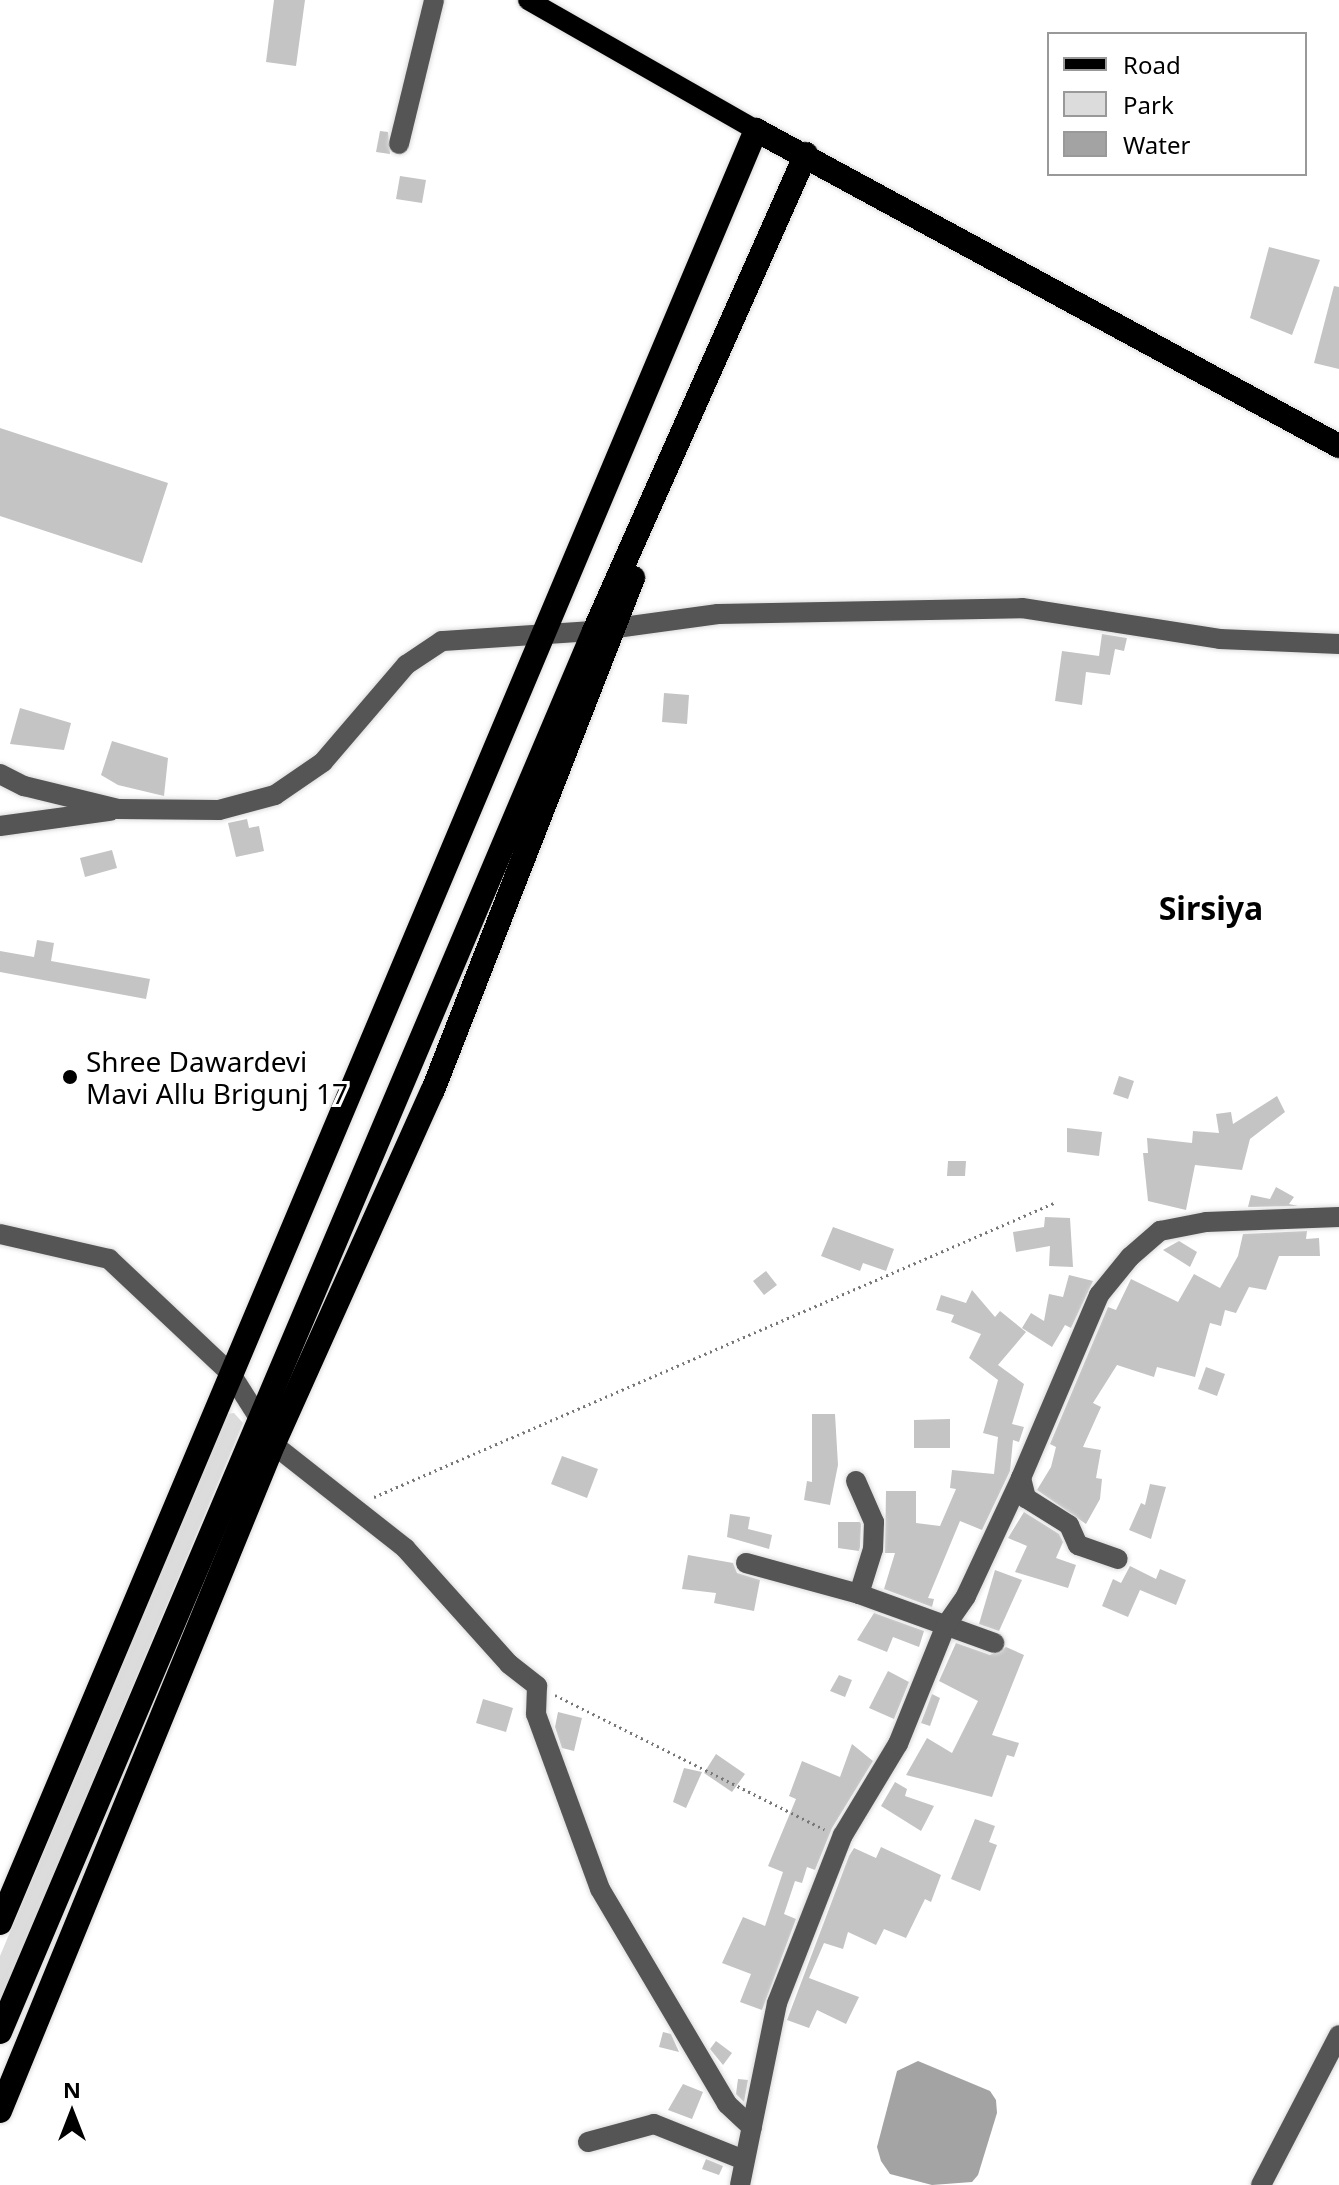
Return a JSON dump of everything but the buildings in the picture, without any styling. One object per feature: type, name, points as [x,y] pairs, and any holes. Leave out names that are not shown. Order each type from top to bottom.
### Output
[{"type":"highway","points":[[0,1923],[545,638],[756,130],[806,154],[1339,446]]},
{"type":"highway","points":[[0,2032],[257,1419],[605,630],[806,154]]},
{"type":"highway","points":[[0,2111],[274,1443],[433,1090],[605,630]]},
{"type":"main road","points":[[528,0],[756,130]]},
{"type":"street","points":[[399,144],[434,0]]},
{"type":"street","points":[[0,826],[118,809],[219,810],[275,795],[323,762],[406,665],[442,641],[545,638],[718,614],[1022,608],[1220,639],[1339,644]]},
{"type":"street","points":[[0,774],[24,786],[118,809]]},
{"type":"street","points":[[740,2185],[777,2003],[843,1835],[898,1744],[946,1625],[966,1596],[1021,1478],[1099,1295],[1130,1257],[1160,1231],[1206,1222],[1295,1223],[1339,1217]]},
{"type":"street","points":[[0,1234],[109,1259],[231,1374],[274,1443],[348,1508],[405,1548],[463,1607],[509,1664],[537,1686],[536,1714],[600,1889],[727,2104],[752,2127]]},
{"type":"street","points":[[1021,1478],[1026,1498],[1069,1525],[1078,1545],[1118,1559]]},
{"type":"street","points":[[856,1481],[874,1522],[873,1549],[859,1594]]},
{"type":"street","points":[[746,1563],[859,1594],[994,1643]]},
{"type":"street","points":[[1261,2185],[1339,2035]]},
{"type":"street","points":[[588,2142],[654,2124],[744,2160]]},
{"type":"path","points":[[348,1508],[1054,1203]]},
{"type":"path","points":[[537,1686],[799,1820],[843,1835]]},
{"type":"green space","points":[[234,1413],[243,1423],[0,2003],[0,1956],[227,1414]]},
{"type":"water","points":[[918,2061],[990,2091],[996,2100],[997,2113],[978,2175],[972,2182],[932,2185],[890,2174],[881,2161],[877,2147],[897,2071]]},
{"type":"place","name":"Shree Dawardevi Mavi Allu Brigunj 17","points":[[70,1077]]},
{"type":"district","name":"Sirsiya","points":[[1211,908]]}]
